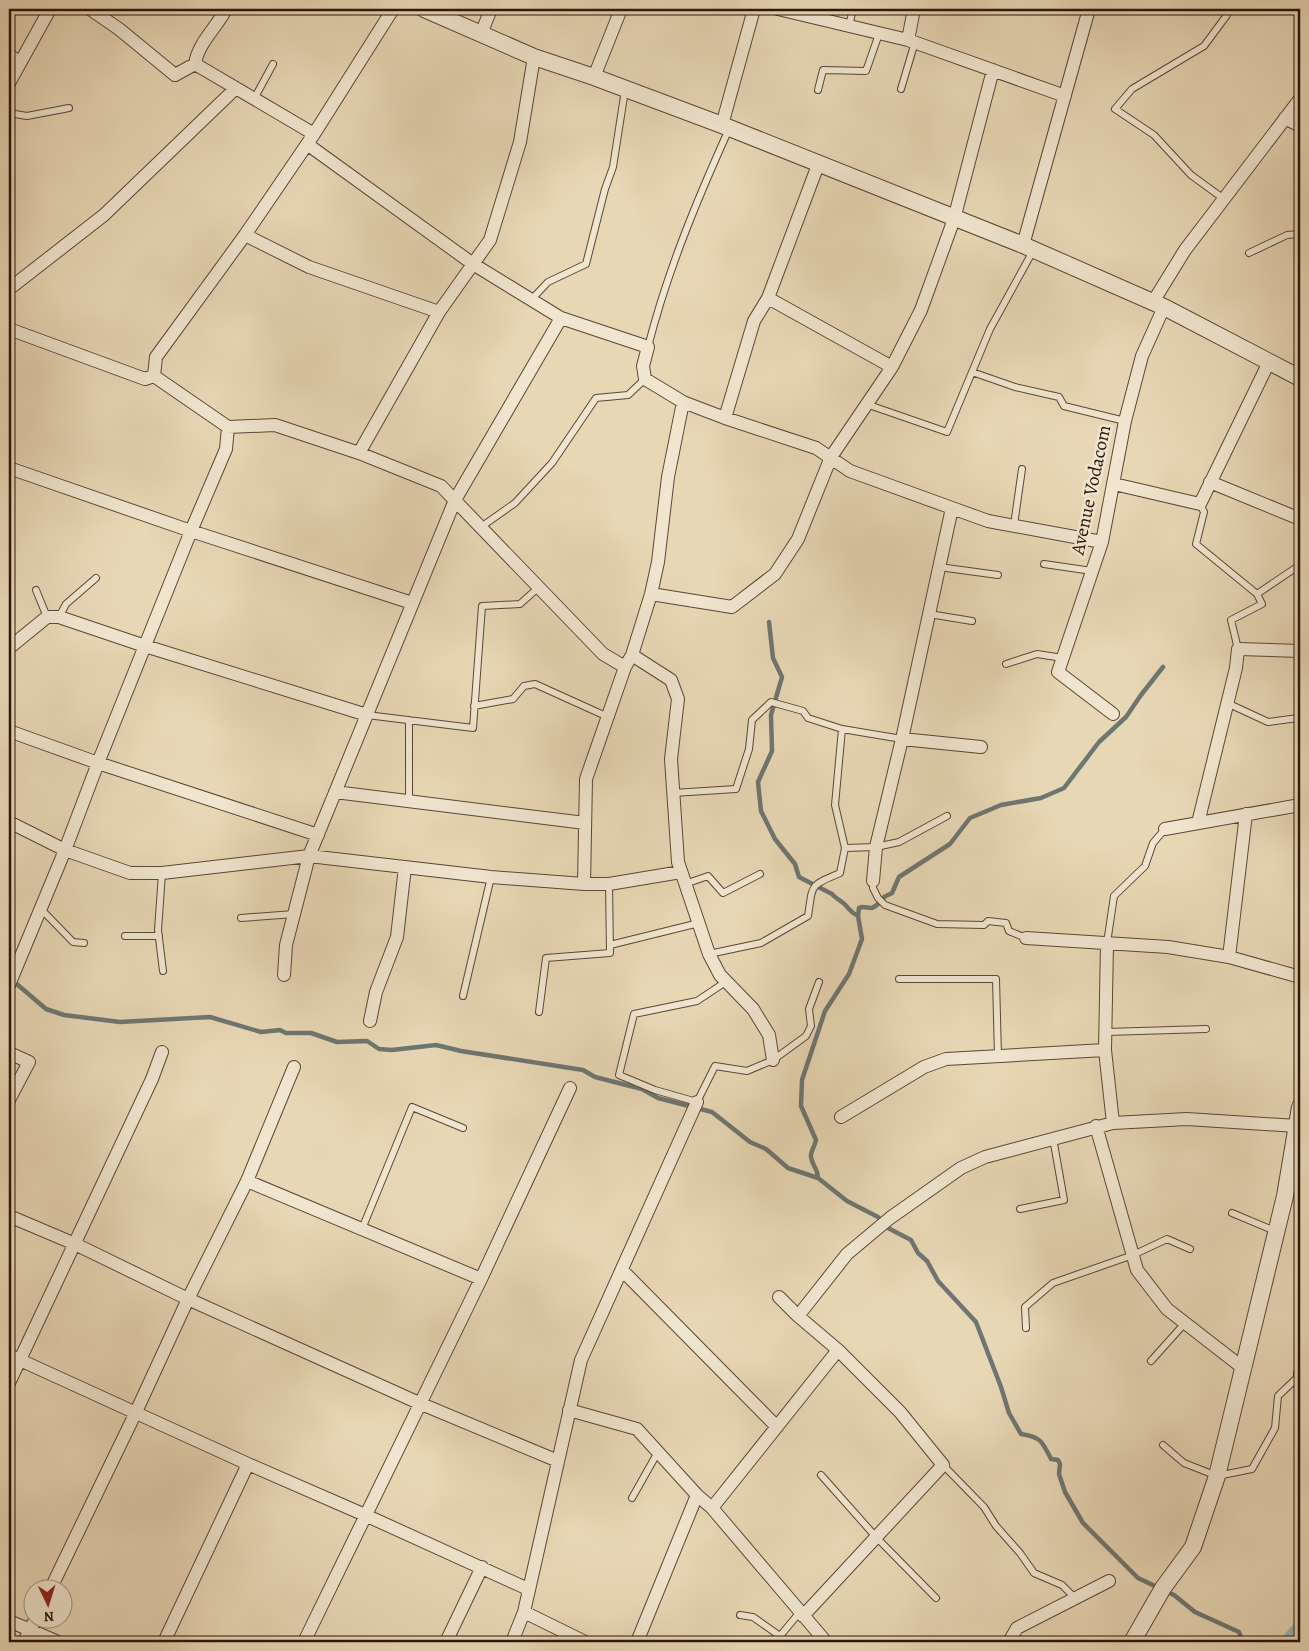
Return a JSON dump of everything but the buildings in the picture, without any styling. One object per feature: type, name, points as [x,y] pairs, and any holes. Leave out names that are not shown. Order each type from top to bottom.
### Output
[{"type":"street","points":[[9,83],[50,9]]},
{"type":"street","points":[[90,9],[119,29],[175,75],[194,64],[196,53],[220,21],[226,9]]},
{"type":"street","points":[[154,376],[156,357],[245,235],[310,139],[393,9]]},
{"type":"street","points":[[424,9],[534,57],[594,77],[726,127],[1028,248],[1159,305],[1300,378]]},
{"type":"street","points":[[481,34],[491,9]]},
{"type":"street","points":[[594,77],[621,9]]},
{"type":"street","points":[[726,127],[754,9]]},
{"type":"street","points":[[778,9],[912,41],[1065,96]]},
{"type":"street","points":[[912,41],[914,9]]},
{"type":"street","points":[[1028,248],[1065,96],[1089,9]]},
{"type":"street","points":[[359,453],[439,312],[490,240],[520,142],[534,57]]},
{"type":"street","points":[[194,64],[254,99],[310,139],[472,264],[561,318],[648,347],[643,366],[645,379],[683,402],[816,448],[850,471],[988,521],[1102,542]]},
{"type":"street","points":[[651,594],[732,607],[775,574],[798,539],[831,457],[892,367],[921,310],[954,219],[993,70]]},
{"type":"street","points":[[9,289],[104,216],[236,88]]},
{"type":"street","name":"Avenue Vodacom","points":[[1113,714],[1058,672],[1102,542],[1125,420],[1142,356],[1159,305],[1185,250],[1300,99]]},
{"type":"street","points":[[1285,118],[1300,126]]},
{"type":"street","points":[[725,418],[754,321],[768,298],[818,164]]},
{"type":"street","points":[[245,235],[309,267],[439,312]]},
{"type":"street","points":[[768,298],[892,367]]},
{"type":"street","points":[[284,975],[286,945],[309,856],[455,500],[561,318]]},
{"type":"street","points":[[9,329],[145,379],[154,376]]},
{"type":"street","points":[[1114,484],[1200,504],[1268,362]]},
{"type":"street","points":[[154,376],[228,427],[275,424],[359,453],[441,486],[603,654],[625,667]]},
{"type":"street","points":[[584,884],[586,779],[625,667],[632,655],[651,594],[658,562],[668,477],[683,402]]},
{"type":"street","points":[[9,985],[65,850],[191,531],[226,449],[228,427]]},
{"type":"street","points":[[9,468],[191,531],[412,603]]},
{"type":"street","points":[[1210,482],[1300,519]]},
{"type":"street","points":[[873,881],[876,847],[902,739],[952,508]]},
{"type":"street","points":[[9,648],[53,617],[367,715]]},
{"type":"street","points":[[1198,822],[1236,668],[1238,649],[1300,651]]},
{"type":"street","points":[[632,655],[671,680],[678,699],[671,759],[678,862],[709,954],[720,975],[753,1009],[768,1035],[773,1060]]},
{"type":"street","points":[[9,731],[98,763],[318,835]]},
{"type":"street","points":[[902,739],[980,747]]},
{"type":"street","points":[[335,792],[585,823]]},
{"type":"street","points":[[1165,828],[1300,805]]},
{"type":"street","points":[[1229,958],[1246,814]]},
{"type":"street","points":[[9,822],[65,850],[130,873],[162,873],[309,856],[491,877],[584,884],[609,884],[681,872]]},
{"type":"street","points":[[370,1021],[376,992],[397,937],[405,867]]},
{"type":"street","points":[[1026,938],[1168,947],[1229,958],[1300,977]]},
{"type":"street","points":[[1107,943],[1105,1050],[1113,1123]]},
{"type":"street","points":[[842,1116],[924,1067],[946,1059],[1105,1050]]},
{"type":"street","points":[[9,1383],[14,1358],[75,1244],[152,1079],[162,1052]]},
{"type":"street","points":[[9,1053],[29,1062],[9,1100]]},
{"type":"street","points":[[56,1578],[188,1299],[247,1181],[294,1068]]},
{"type":"street","points":[[304,1642],[481,1279],[570,1088]]},
{"type":"street","points":[[512,1642],[524,1612],[581,1360],[696,1106]]},
{"type":"street","points":[[798,1316],[847,1254],[890,1218],[961,1168],[985,1157],[1113,1123],[1299,1116],[1277,1232],[1217,1476],[1193,1547],[1163,1588],[1132,1642]]},
{"type":"street","points":[[1096,1126],[1137,1270],[1168,1309],[1244,1368]]},
{"type":"street","points":[[247,1181],[481,1279]]},
{"type":"street","points":[[9,1216],[75,1244],[188,1299],[419,1403],[558,1461]]},
{"type":"street","points":[[622,1270],[777,1427]]},
{"type":"street","points":[[779,1297],[838,1350],[900,1412],[943,1465],[801,1614]]},
{"type":"street","points":[[712,1508],[838,1350]]},
{"type":"street","points":[[14,1358],[482,1567],[528,1590]]},
{"type":"street","points":[[569,1410],[638,1429],[712,1508],[826,1642]]},
{"type":"street","points":[[164,1642],[248,1464]]},
{"type":"street","points":[[637,1642],[698,1495]]},
{"type":"street","points":[[446,1642],[482,1567]]},
{"type":"street","points":[[1009,1642],[1017,1628],[1109,1581]]},
{"type":"street","points":[[524,1612],[584,1642]]},
{"type":"street","points":[[9,1621],[22,1623]]},
{"type":"street","points":[[24,1642],[32,1628]]},
{"type":"street","points":[[39,1628],[58,1642]]},
{"type":"lane","points":[[849,26],[853,9]]},
{"type":"lane","points":[[1224,199],[1191,175],[1154,136],[1115,108],[1132,89],[1204,46],[1227,15],[1227,9]]},
{"type":"lane","points":[[818,90],[823,70],[866,71],[879,34]]},
{"type":"lane","points":[[901,89],[912,41]]},
{"type":"lane","points":[[9,51],[21,60]]},
{"type":"lane","points":[[254,99],[273,64]]},
{"type":"lane","points":[[531,300],[548,282],[586,264],[605,189],[613,167],[626,89]]},
{"type":"lane","points":[[9,113],[27,116],[69,108]]},
{"type":"lane","points":[[648,347],[661,300],[726,127]]},
{"type":"lane","points":[[1249,253],[1287,235],[1300,234]]},
{"type":"lane","points":[[866,404],[947,432],[990,329],[1028,248]]},
{"type":"lane","points":[[972,372],[1015,387],[1058,397],[1064,406],[1125,420]]},
{"type":"lane","points":[[481,527],[515,503],[552,463],[596,398],[628,396],[645,379]]},
{"type":"lane","points":[[1014,525],[1022,469]]},
{"type":"lane","points":[[1200,504],[1204,512],[1196,544],[1257,594],[1262,604],[1231,620],[1238,649]]},
{"type":"lane","points":[[1044,564],[1092,571]]},
{"type":"lane","points":[[1257,594],[1300,566]]},
{"type":"lane","points":[[939,567],[998,575]]},
{"type":"lane","points":[[36,590],[53,617],[96,578]]},
{"type":"lane","points":[[367,715],[473,728],[482,606],[520,604],[539,587]]},
{"type":"lane","points":[[928,614],[972,621]]},
{"type":"lane","points":[[1006,664],[1037,654],[1063,658]]},
{"type":"lane","points":[[474,706],[513,699],[524,686],[535,684],[608,717]]},
{"type":"lane","points":[[673,793],[736,790],[748,750],[752,720],[771,702],[803,711],[808,718],[842,729],[902,739]]},
{"type":"lane","points":[[1227,703],[1268,722],[1298,718],[1300,727]]},
{"type":"lane","points":[[409,720],[409,801]]},
{"type":"lane","points":[[709,954],[761,943],[808,916],[813,888],[818,882],[840,873],[844,848],[834,805],[842,729]]},
{"type":"lane","points":[[844,848],[876,847],[899,842],[947,816]]},
{"type":"lane","points":[[1107,943],[1114,896],[1145,866],[1153,843],[1165,828]]},
{"type":"lane","points":[[162,873],[159,936],[163,971]]},
{"type":"lane","points":[[685,884],[708,876],[723,893],[760,874]]},
{"type":"lane","points":[[464,996],[491,877]]},
{"type":"lane","points":[[873,881],[873,888],[878,898],[885,904],[936,924],[984,925],[988,920],[1006,923],[1009,931],[1026,938]]},
{"type":"lane","points":[[539,1012],[546,958],[610,953],[609,884]]},
{"type":"lane","points":[[41,909],[73,942],[84,943]]},
{"type":"lane","points":[[241,918],[294,914]]},
{"type":"lane","points":[[610,945],[698,923]]},
{"type":"lane","points":[[125,936],[159,936]]},
{"type":"lane","points":[[899,979],[996,979],[998,1056]]},
{"type":"lane","points":[[727,982],[697,1001],[634,1014],[619,1075],[696,1106],[715,1066],[747,1072],[773,1060],[806,1036],[811,1026],[809,1009],[819,982]]},
{"type":"lane","points":[[1106,1032],[1206,1029]]},
{"type":"lane","points":[[362,1229],[412,1108],[463,1128]]},
{"type":"lane","points":[[1020,1209],[1064,1200],[1053,1138]]},
{"type":"lane","points":[[1232,1213],[1277,1232]]},
{"type":"lane","points":[[1026,1328],[1024,1307],[1054,1283],[1133,1255],[1167,1238],[1190,1249]]},
{"type":"lane","points":[[1152,1361],[1185,1323]]},
{"type":"lane","points":[[1163,1445],[1184,1463],[1217,1476],[1252,1469],[1275,1428],[1278,1396],[1300,1374]]},
{"type":"lane","points":[[632,1498],[658,1452]]},
{"type":"lane","points":[[943,1465],[984,1507],[996,1526],[1020,1553],[1034,1573],[1062,1585],[1075,1598]]},
{"type":"lane","points":[[821,1475],[876,1537],[936,1598]]},
{"type":"lane","points":[[740,1615],[753,1617],[780,1636],[801,1614]]},
{"type":"waterway","points":[[769,622],[773,658],[782,677],[771,715],[772,751],[758,782],[761,811],[775,839],[795,864],[799,877],[832,894],[858,916],[862,939],[849,974],[825,1011],[802,1080],[801,1106],[816,1140],[811,1155],[818,1178]]},
{"type":"waterway","points":[[858,916],[859,908],[872,908],[877,905],[884,897],[892,893],[899,877],[950,844],[970,818],[1001,805],[1041,798],[1064,788],[1099,742],[1126,717],[1163,667]]},
{"type":"waterway","points":[[12,980],[46,1009],[64,1015],[120,1022],[210,1017],[261,1032],[280,1030],[286,1033],[311,1033],[337,1042],[367,1041],[379,1049],[392,1050],[436,1045],[461,1051],[583,1070],[595,1077],[642,1089],[658,1098],[712,1112],[750,1142],[766,1149],[788,1168],[818,1178],[847,1201],[878,1217],[888,1228],[911,1240],[918,1253],[927,1261],[938,1281],[976,1322],[1009,1413],[1021,1434],[1037,1438],[1043,1444],[1051,1459],[1058,1460],[1060,1464],[1059,1474],[1065,1492],[1083,1523],[1138,1578],[1159,1588]]},
{"type":"waterway","points":[[1165,1591],[1174,1595],[1195,1612],[1239,1632],[1243,1642]]},
{"type":"waterway","points":[[1295,1642],[1300,1636]]}]
